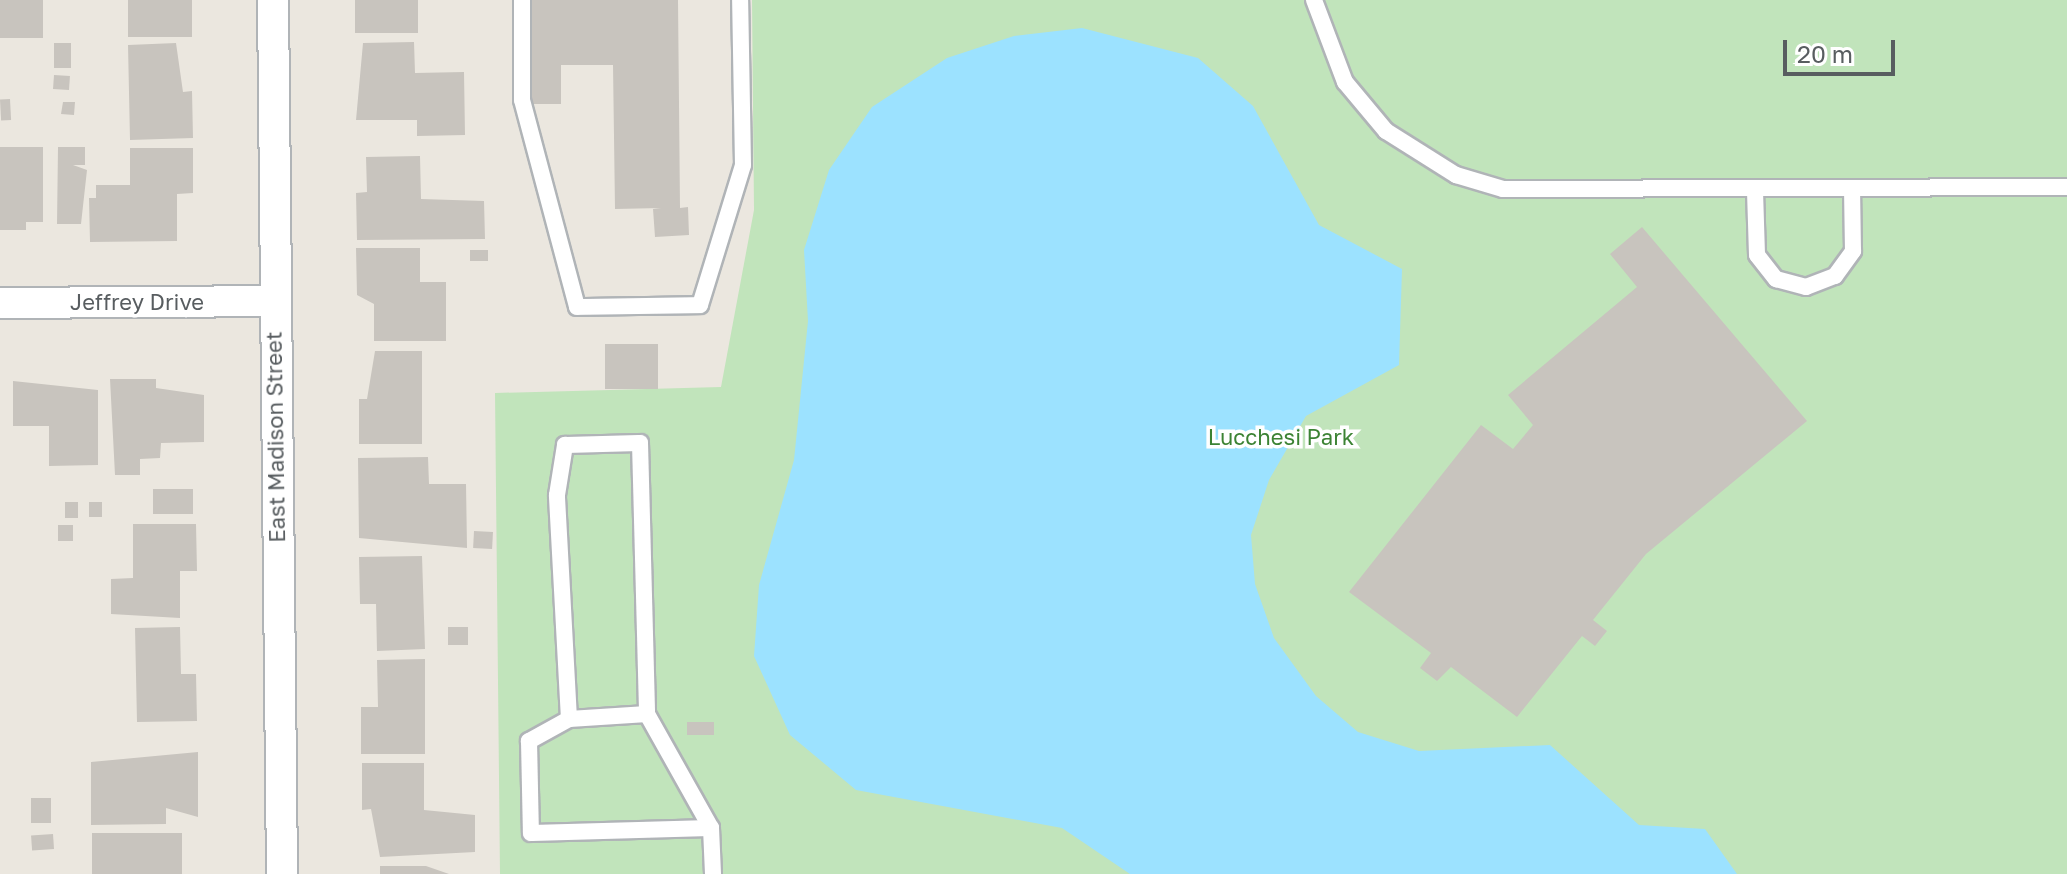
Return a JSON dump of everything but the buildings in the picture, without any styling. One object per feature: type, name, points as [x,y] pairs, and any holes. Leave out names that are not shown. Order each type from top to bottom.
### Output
[{"type":"street","name":"East Madison Street","points":[[273,0],[273,301],[282,874]]},
{"type":"street","name":"Jeffrey Drive","points":[[0,303],[273,301]]},
{"type":"lane","points":[[522,2],[522,100],[577,307],[700,305],[743,165],[740,0]]},
{"type":"lane","points":[[1318,4],[1345,82],[1378,122],[1456,175],[1503,189],[1755,191],[2067,187]]},
{"type":"lane","points":[[1755,191],[1757,255],[1776,279],[1806,287],[1835,276],[1853,251],[1852,190]]},
{"type":"lane","points":[[569,719],[557,495],[565,445],[640,443],[647,714],[711,828],[713,874]]},
{"type":"lane","points":[[647,714],[569,719],[529,741],[531,833],[711,828]]},
{"type":"green space","name":"Lucchesi Park","points":[[752,0],[2067,0],[2067,874],[500,874],[495,393],[721,387],[754,210]]},
{"type":"water","points":[[1082,28],[1198,58],[1253,106],[1319,225],[1402,269],[1399,365],[1306,416],[1269,480],[1251,535],[1255,584],[1274,638],[1316,696],[1358,732],[1419,751],[1550,745],[1639,825],[1705,829],[1737,874],[1130,874],[1062,828],[856,790],[790,735],[754,656],[759,585],[794,460],[808,321],[804,250],[829,170],[872,107],[947,58],[1014,36]]}]
